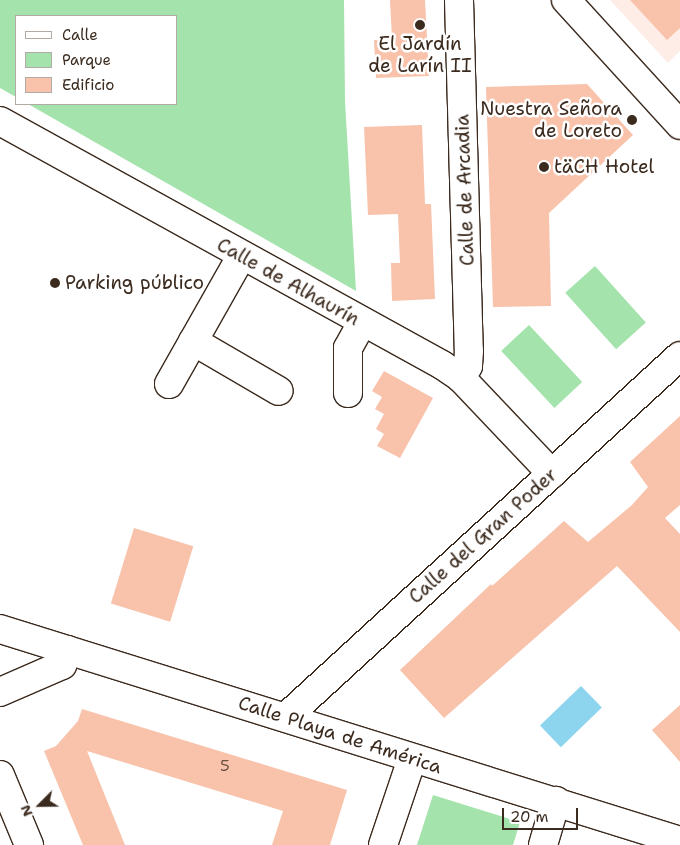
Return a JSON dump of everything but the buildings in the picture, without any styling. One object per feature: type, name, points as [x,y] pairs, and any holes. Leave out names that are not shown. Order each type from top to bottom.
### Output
[{"type":"street","name":"Calle de Arcadia","points":[[459,0],[469,351],[468,366],[460,378]]},
{"type":"street","points":[[566,0],[680,125]]},
{"type":"street","name":"Calle de Alhaurín","points":[[0,121],[460,378],[552,474]]},
{"type":"street","points":[[169,384],[242,255]]},
{"type":"street","points":[[348,393],[348,348],[362,323]]},
{"type":"street","points":[[193,341],[280,391]]},
{"type":"street","name":"Calle del Gran Poder","points":[[286,717],[680,356]]},
{"type":"street","name":"Calle Playa de América","points":[[0,629],[286,717],[412,759],[556,801],[680,842]]},
{"type":"street","points":[[0,692],[62,665],[68,650]]},
{"type":"street","points":[[383,845],[412,759]]},
{"type":"street","points":[[0,775],[29,845]]},
{"type":"street","points":[[543,845],[556,801]]},
{"type":"shaded area","points":[[610,0],[680,0],[680,51],[668,63]]},
{"type":"green space","points":[[0,0],[344,0],[345,101],[356,291],[30,105],[178,105],[178,15],[15,15],[15,96],[0,88]]},
{"type":"green space","points":[[595,266],[646,322],[616,349],[565,293]]},
{"type":"green space","points":[[529,325],[582,382],[554,408],[501,351]]},
{"type":"green space","points":[[433,795],[520,822],[513,845],[417,845]]},
{"type":"water","points":[[581,686],[602,708],[561,747],[540,726]]},
{"type":"place","name":"El Jardín de Larín II","points":[[420,25]]},
{"type":"place","name":"Nuestra Señora de Loreto","points":[[632,120]]},
{"type":"place","name":"täCH Hotel","points":[[544,167]]},
{"type":"place","name":"Parking público","points":[[55,283]]}]
